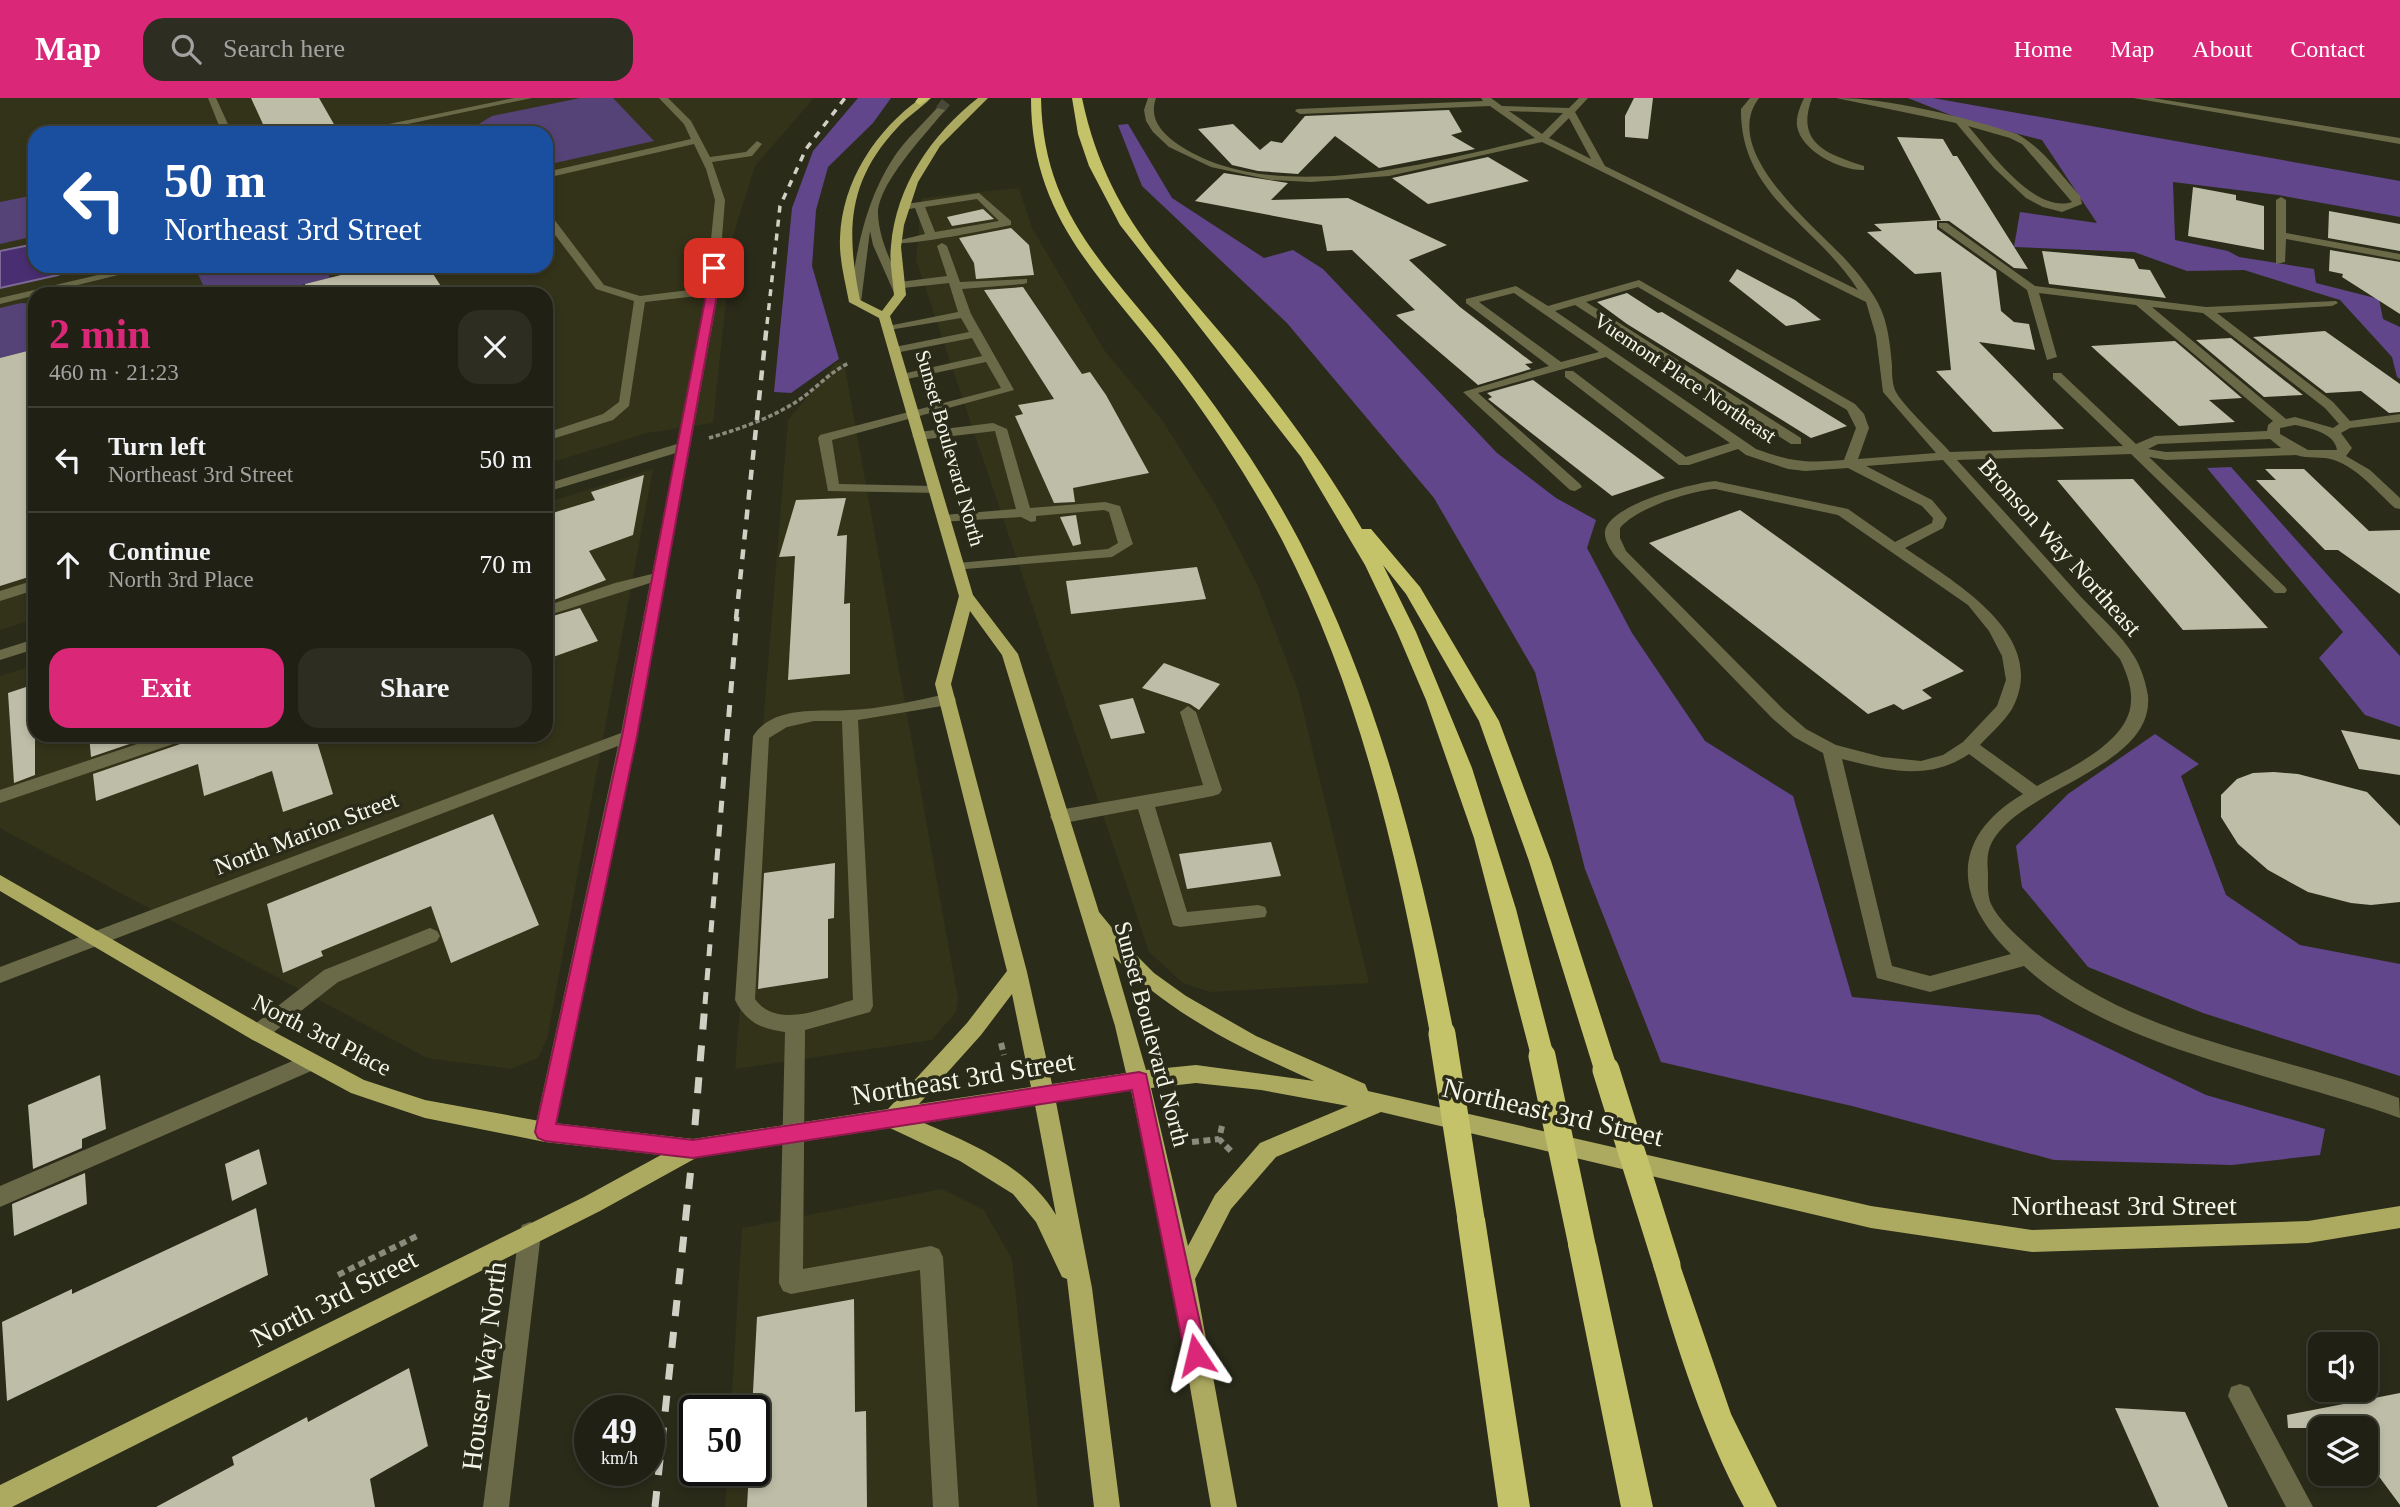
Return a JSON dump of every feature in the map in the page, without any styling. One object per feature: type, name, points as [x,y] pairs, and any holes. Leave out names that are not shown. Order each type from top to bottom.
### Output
[{"type":"highway","points":[[1036,98],[1036,126],[1043,166],[1070,226],[1243,457],[1292,543],[1364,713],[1385,777],[1425,934],[1514,1507]]},
{"type":"highway","points":[[1077,98],[1086,146],[1096,174],[1124,224],[1258,387],[1336,498],[1414,591],[1489,721],[1540,861],[1706,1389],[1727,1440],[1761,1507]]},
{"type":"highway","points":[[1336,498],[1409,635],[1446,718],[1499,882],[1542,1056],[1637,1507]]},
{"type":"main road","points":[[924,99],[889,132],[870,157],[852,197],[845,238],[855,302],[885,322],[900,290],[896,246],[904,208],[918,171],[933,148],[958,120],[985,98]]},
{"type":"main road","name":"Sunset Boulevard North","points":[[885,322],[966,596],[1010,654],[1139,1080],[1182,1278],[1224,1507]]},
{"type":"main road","points":[[966,596],[943,684],[1017,972],[1045,1095],[1080,1288],[1107,1507]]},
{"type":"main road","name":"North 3rd Place","points":[[0,882],[258,1033],[385,1098],[425,1109],[545,1132],[693,1149]]},
{"type":"main road","points":[[1086,902],[1102,929],[1123,954],[1179,1002],[1226,1030],[1380,1102]]},
{"type":"main road","points":[[1017,972],[974,1029],[893,1118],[977,1160],[1031,1196],[1049,1224],[1080,1288]]},
{"type":"main road","name":"Northeast 3rd Street","points":[[693,1149],[1139,1080],[1196,1074],[1261,1081],[1380,1102],[1871,1217],[2032,1241],[2308,1232],[2400,1217]]},
{"type":"main road","points":[[1182,1278],[1223,1202],[1268,1150],[1380,1102]]},
{"type":"main road","name":"North 3rd Street","points":[[0,1499],[592,1204],[693,1149]]},
{"type":"street","points":[[212,98],[224,126]]},
{"type":"street","points":[[386,126],[528,98]]},
{"type":"street","points":[[545,1132],[629,736],[712,291],[720,200],[707,160],[688,123],[663,98]]},
{"type":"street","points":[[1152,98],[1148,105],[1148,118],[1157,133],[1172,146],[1219,167],[1285,180],[1346,180],[1365,177],[1543,139],[1584,98]]},
{"type":"street","name":"Bronson Way Northeast","points":[[1755,98],[1746,109],[1747,139],[1768,186],[1847,268],[1871,300],[1883,326],[1884,366],[1889,392],[2126,657],[2137,681],[2139,708],[2129,730],[2107,753],[2000,819],[1984,838],[1978,861],[1981,903],[2025,958],[2062,984],[2104,1007],[2156,1030],[2400,1109]]},
{"type":"street","points":[[1808,98],[1802,110],[1804,137],[1818,151],[1837,161],[1861,168]]},
{"type":"street","points":[[1840,98],[1961,123],[2024,141],[2076,198],[2077,204],[2071,208],[2060,209],[2043,205],[2025,194],[1961,123]]},
{"type":"street","points":[[2137,98],[2400,141]]},
{"type":"street","points":[[1491,103],[1543,139],[1871,300]]},
{"type":"street","points":[[1300,111],[1491,103],[1525,111],[1570,111]]},
{"type":"street","points":[[855,302],[864,234],[880,194],[898,158],[940,110]]},
{"type":"street","points":[[1570,111],[1601,169]]},
{"type":"street","points":[[553,173],[697,140]]},
{"type":"street","points":[[707,160],[749,154],[757,144]]},
{"type":"street","points":[[896,246],[1007,223],[979,196],[904,208]]},
{"type":"street","points":[[2280,262],[2281,200]]},
{"type":"street","points":[[919,205],[932,237]]},
{"type":"street","points":[[873,214],[878,245],[900,290],[954,283],[1023,281]]},
{"type":"street","points":[[553,225],[600,287],[640,299],[712,291]]},
{"type":"street","points":[[1943,225],[2032,289],[2206,310],[2332,303]]},
{"type":"street","points":[[896,246],[942,246],[962,240],[1012,233]]},
{"type":"street","points":[[2281,234],[2400,257]]},
{"type":"street","points":[[935,490],[833,488],[825,438],[912,413],[1008,390],[965,314],[942,246]]},
{"type":"street","points":[[60,287],[120,273]]},
{"type":"street","points":[[1546,310],[1639,283],[1851,407],[1862,418],[1864,425],[1850,463],[1927,503],[1940,518],[1938,525],[1895,548]]},
{"type":"street","name":"Vuemont Place Northeast","points":[[1564,371],[1470,301],[1517,289],[1751,452],[1788,465],[1944,456],[2135,450],[2166,456],[2296,451],[2318,456],[2335,455]]},
{"type":"street","points":[[2032,289],[2051,357]]},
{"type":"street","points":[[0,301],[28,294]]},
{"type":"street","points":[[553,435],[608,417],[625,403],[640,299]]},
{"type":"street","points":[[1577,301],[1796,441]]},
{"type":"street","points":[[2140,302],[2282,422]]},
{"type":"street","points":[[2206,310],[2329,405],[2347,425]]},
{"type":"street","points":[[885,322],[965,314]]},
{"type":"street","points":[[894,351],[976,334]]},
{"type":"street","points":[[1574,487],[1469,392],[1564,371],[1608,353]]},
{"type":"street","points":[[902,378],[989,358]]},
{"type":"street","points":[[1564,371],[1684,462],[1740,444]]},
{"type":"street","points":[[2057,376],[2280,590]]},
{"type":"street","points":[[2332,433],[2347,425],[2400,418]]},
{"type":"street","points":[[2296,451],[2273,435],[2274,425],[2282,422],[2312,425],[2332,433],[2339,437],[2345,448],[2343,453],[2335,455]]},
{"type":"street","points":[[919,436],[993,427],[1001,429],[1024,513]]},
{"type":"street","name":"Vuemont Place Northeast","points":[[2135,450],[2155,440],[2273,435]]},
{"type":"street","points":[[553,486],[682,447]]},
{"type":"street","points":[[2335,455],[2365,473],[2400,505]]},
{"type":"street","points":[[1715,485],[1843,512],[1895,548],[1973,602],[1996,629],[2010,656],[2014,680],[2004,708],[1969,746],[1948,760],[1921,767],[1882,763],[1831,750],[1800,733],[1778,714],[1620,553],[1613,541],[1612,529],[1620,517],[1701,486],[1715,485]]},
{"type":"street","points":[[944,519],[1105,506],[1115,509],[1126,544],[1112,553],[958,567]]},
{"type":"street","points":[[553,609],[620,586],[657,577]]},
{"type":"street","points":[[0,596],[28,587]]},
{"type":"street","points":[[0,655],[28,646]]},
{"type":"street","points":[[850,716],[863,1006],[795,1024],[763,1020],[752,1014],[745,1000],[761,736],[786,719],[824,713],[850,716],[948,700]]},
{"type":"street","points":[[1059,817],[1213,790],[1188,712]]},
{"type":"street","name":"North Marion Street","points":[[0,975],[629,736]]},
{"type":"street","points":[[0,797],[161,742]]},
{"type":"street","points":[[1969,746],[2037,795]]},
{"type":"street","points":[[1831,750],[1884,972],[1930,984],[2025,958]]},
{"type":"street","points":[[1145,802],[1180,920],[1258,912]]},
{"type":"street","points":[[258,1033],[331,976],[430,936]]},
{"type":"street","points":[[795,1024],[791,1283],[931,1257],[946,1507]]},
{"type":"street","points":[[0,1197],[311,1062]]},
{"type":"street","name":"Houser Way North","points":[[496,1507],[530,1233]]},
{"type":"street","points":[[2240,1396],[2300,1507]]},
{"type":"path","points":[[682,447],[730,432],[797,401],[820,379],[849,363]]},
{"type":"path","points":[[1001,1043],[1004,1055]]},
{"type":"path","points":[[1219,1139],[1222,1126]]},
{"type":"path","points":[[1192,1142],[1219,1139]]},
{"type":"path","points":[[1219,1139],[1232,1152]]},
{"type":"path","points":[[338,1275],[419,1235]]},
{"type":"shaded area","points":[[0,98],[814,98],[755,166],[733,236],[713,423],[647,433],[553,462],[553,287],[28,287],[28,621],[0,630]]},
{"type":"shaded area","points":[[580,98],[613,98],[654,141],[553,163],[553,126],[476,126],[492,116]]},
{"type":"shaded area","points":[[858,98],[891,98],[873,123],[828,167],[816,210],[812,266],[839,359],[791,393],[774,392],[792,208],[813,151]]},
{"type":"shaded area","points":[[1908,98],[1933,98],[2400,181],[2400,217],[2278,195],[2173,182],[2175,240],[2228,251],[2239,257],[2314,269],[2316,283],[2379,299],[2383,319],[2400,327],[2400,379],[2397,377],[2392,357],[2340,300],[2244,270],[2187,271],[2134,252],[2014,247],[2020,212],[2097,223],[2042,140],[1963,120]]},
{"type":"shaded area","points":[[1128,124],[1172,198],[1264,258],[1293,250],[1323,269],[1497,453],[1556,498],[1596,520],[1587,548],[1632,633],[1705,741],[1793,796],[1852,997],[2039,1015],[2206,1095],[2325,1129],[2320,1155],[2232,1165],[2054,1160],[1852,1106],[1661,1062],[1585,869],[1535,672],[1434,498],[1287,323],[1142,186],[1118,125]]},
{"type":"shaded area","points":[[1019,188],[1032,228],[1104,350],[1162,420],[1217,507],[1258,586],[1298,690],[1369,983],[1210,992],[1183,983],[1149,952],[916,260],[922,198]]},
{"type":"shaded area","points":[[28,196],[28,238],[0,244],[0,202]]},
{"type":"shaded area","points":[[28,245],[28,273],[62,273],[0,288],[0,251]]},
{"type":"shaded area","points":[[197,273],[328,273],[330,278],[293,287],[204,287]]},
{"type":"shaded area","points":[[28,304],[28,351],[0,358],[0,308]]},
{"type":"shaded area","points":[[844,362],[958,999],[956,1012],[932,1040],[735,1069],[788,420],[836,363]]},
{"type":"shaded area","points":[[2231,467],[2400,656],[2400,727],[2365,715],[2319,658],[2343,632],[2207,468]]},
{"type":"shaded area","points":[[653,469],[547,1039],[538,1058],[511,1069],[427,1058],[0,828],[0,676],[28,667],[28,742],[553,742],[553,501]]},
{"type":"shaded area","points":[[2155,734],[2199,764],[2181,776],[2226,895],[2300,945],[2400,964],[2400,1076],[2203,1013],[2088,967],[2022,887],[2016,846],[2068,794]]},
{"type":"shaded area","points":[[942,1189],[984,1210],[1012,1259],[1038,1507],[725,1507],[727,1486],[770,1486],[770,1395],[732,1395],[742,1228]]},
{"type":"building","points":[[251,98],[319,98],[335,126],[264,126]]},
{"type":"building","points":[[1634,98],[1653,98],[1648,139],[1625,137],[1625,116]]},
{"type":"building","points":[[1449,110],[1462,132],[1451,135],[1475,149],[1379,168],[1335,136],[1298,174],[1258,171],[1232,165],[1198,129],[1233,124],[1260,150],[1271,141],[1282,143],[1305,116]]},
{"type":"building","points":[[1897,137],[1943,139],[1953,156],[1957,156],[2028,269],[2014,268],[1949,221],[1937,221],[1937,229],[1996,271],[2001,311],[2014,322],[2029,324],[2035,350],[1979,342],[2064,429],[1993,432],[1936,371],[1951,370],[1941,272],[1915,274],[1867,232],[1882,231],[1874,224],[1941,220]]},
{"type":"building","points":[[1488,157],[1529,181],[1428,204],[1392,178]]},
{"type":"building","points":[[1224,173],[1288,183],[1271,200],[1348,198],[1447,245],[1409,260],[1460,307],[1533,363],[1525,364],[1531,369],[1478,385],[1396,315],[1415,310],[1352,250],[1327,251],[1322,225],[1195,201]]},
{"type":"building","points":[[2193,187],[2236,195],[2236,200],[2264,206],[2264,250],[2188,236]]},
{"type":"building","points":[[983,209],[994,219],[952,226],[947,217]]},
{"type":"building","points":[[2329,211],[2400,224],[2400,251],[2328,238]]},
{"type":"building","points":[[1011,228],[1029,245],[1034,275],[976,279],[974,263],[959,238]]},
{"type":"building","points":[[2330,250],[2400,262],[2400,314],[2342,277],[2343,274],[2329,271]]},
{"type":"building","points":[[2042,251],[2134,259],[2139,269],[2150,270],[2166,298],[2049,284]]},
{"type":"building","points":[[1737,269],[1795,300],[1821,320],[1786,326],[1729,281]]},
{"type":"building","points":[[349,273],[432,273],[442,287],[306,287],[305,284]]},
{"type":"building","points":[[1023,287],[1082,374],[1090,372],[1106,395],[1149,473],[1073,488],[1075,502],[1054,503],[1015,416],[1023,414],[1018,405],[1054,399],[984,290]]},
{"type":"building","points":[[1627,293],[1847,426],[1811,438],[1627,324],[1597,302]]},
{"type":"building","points":[[2325,331],[2400,384],[2400,412],[2389,413],[2361,391],[2326,393],[2253,337]]},
{"type":"building","points":[[2231,338],[2303,395],[2264,397],[2196,340]]},
{"type":"building","points":[[2175,341],[2242,398],[2209,400],[2235,422],[2179,426],[2091,346]]},
{"type":"building","points":[[28,351],[28,577],[0,586],[0,358]]},
{"type":"building","points":[[1533,380],[1665,478],[1612,496],[1488,399],[1492,397],[1487,393]]},
{"type":"building","points":[[2265,469],[2304,469],[2369,531],[2400,530],[2400,594],[2338,550],[2325,550],[2256,480],[2276,480]]},
{"type":"building","points":[[644,475],[633,535],[589,551],[606,580],[553,600],[553,513],[595,500],[591,492]]},
{"type":"building","points":[[2133,479],[2268,628],[2183,630],[2057,480]]},
{"type":"building","points":[[846,498],[837,536],[847,535],[844,604],[850,603],[850,674],[788,680],[795,556],[779,557],[796,500]]},
{"type":"building","points":[[1740,510],[1964,671],[1922,690],[1932,698],[1903,710],[1894,704],[1868,714],[1649,543]]},
{"type":"building","points":[[1076,515],[1081,544],[1073,546],[1060,517]]},
{"type":"building","points":[[1197,567],[1206,599],[1071,614],[1066,581]]},
{"type":"building","points":[[580,608],[598,641],[553,657],[553,616]]},
{"type":"building","points":[[1164,663],[1220,684],[1199,710],[1190,704],[1142,688]]},
{"type":"building","points":[[28,686],[28,742],[35,742],[35,775],[14,783],[8,693]]},
{"type":"building","points":[[1133,698],[1145,733],[1111,739],[1099,705]]},
{"type":"building","points":[[2341,730],[2400,740],[2400,775],[2359,769]]},
{"type":"building","points":[[90,742],[135,742],[91,757]]},
{"type":"building","points":[[186,742],[317,742],[333,794],[283,812],[272,771],[204,796],[198,764],[96,801],[93,774]]},
{"type":"building","points":[[2253,773],[2298,774],[2367,792],[2400,826],[2400,902],[2371,905],[2351,903],[2308,892],[2268,870],[2238,844],[2221,817],[2221,795],[2237,779]]},
{"type":"building","points":[[493,814],[539,925],[451,963],[431,906],[321,951],[323,956],[283,973],[267,904]]},
{"type":"building","points":[[1271,842],[1281,876],[1187,889],[1179,854]]},
{"type":"building","points":[[835,863],[834,918],[828,919],[828,978],[758,989],[764,873]]},
{"type":"building","points":[[100,1075],[106,1129],[82,1139],[82,1148],[33,1169],[28,1105]]},
{"type":"building","points":[[259,1149],[267,1184],[232,1201],[225,1164]]},
{"type":"building","points":[[85,1173],[87,1204],[14,1236],[12,1204]]},
{"type":"building","points":[[256,1208],[268,1275],[7,1401],[2,1322],[72,1289],[72,1294]]},
{"type":"building","points":[[854,1299],[855,1412],[866,1411],[867,1507],[747,1507],[748,1486],[770,1486],[770,1395],[753,1395],[757,1317]]},
{"type":"building","points":[[409,1368],[428,1446],[370,1479],[375,1507],[156,1507],[234,1465],[232,1457],[307,1417],[308,1422]]},
{"type":"building","points":[[2400,1393],[2400,1505],[2378,1475],[2378,1416],[2308,1416],[2308,1428],[2288,1428],[2287,1415],[2354,1402],[2378,1402],[2378,1397]]},
{"type":"building","points":[[2115,1408],[2185,1412],[2228,1507],[2159,1507]]},
{"type":"tunnel","points":[[940,110],[949,98]]},
{"type":"railway","points":[[767,324],[780,206],[806,149],[845,98]]},
{"type":"railway","points":[[736,619],[767,323]]},
{"type":"railway","points":[[705,1004],[737,617]]},
{"type":"railway","points":[[655,1507],[693,1149],[705,1003]]},
{"type":"route","points":[[714,268],[711,300],[629,736],[545,1132],[693,1149],[1139,1080],[1155,1146],[1196,1355]]}]
